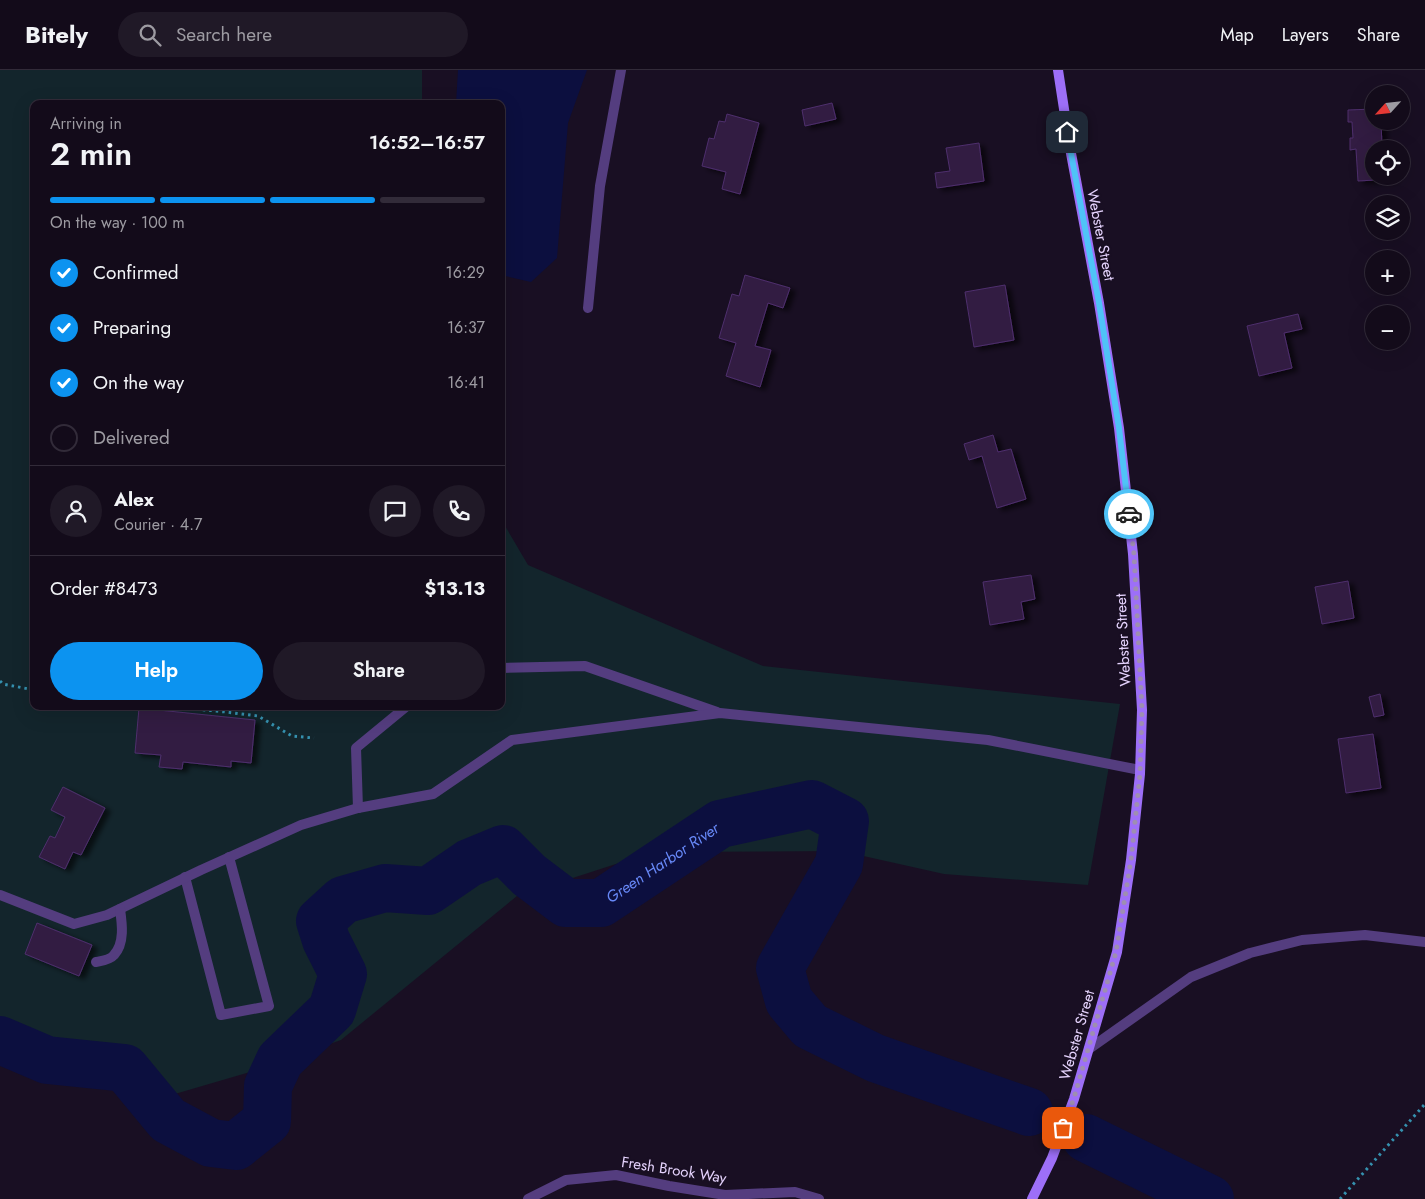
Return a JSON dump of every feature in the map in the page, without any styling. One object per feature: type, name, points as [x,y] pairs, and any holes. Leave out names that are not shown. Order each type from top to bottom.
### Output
[{"type":"street","points":[[588,308],[600,186],[621,70]]},
{"type":"street","name":"Webster Street","points":[[1032,1199],[1052,1158],[1074,1098],[1116,952],[1131,860],[1140,770],[1142,710],[1134,554],[1119,428],[1058,70]]},
{"type":"street","points":[[505,668],[584,666],[720,713]]},
{"type":"street","points":[[358,808],[356,748],[402,710]]},
{"type":"street","points":[[0,895],[74,924],[107,915],[301,825],[358,808],[433,794],[512,740],[720,713],[988,740],[1140,770]]},
{"type":"street","points":[[186,877],[221,1016],[269,1006],[229,858]]},
{"type":"street","points":[[96,962],[114,956],[119,946],[122,929],[120,909]]},
{"type":"street","points":[[1089,1050],[1191,977],[1250,953],[1302,940],[1365,935],[1425,942]]},
{"type":"street","name":"Fresh Brook Way","points":[[528,1199],[566,1180],[616,1175],[725,1195],[795,1192],[819,1199]]},
{"type":"path","points":[[0,681],[3,684],[30,689]]},
{"type":"path","points":[[205,710],[258,716],[292,736],[314,738]]},
{"type":"path","points":[[1340,1199],[1425,1104]]},
{"type":"shaded area","points":[[0,70],[422,70],[422,100],[30,100],[30,710],[505,710],[505,526],[528,565],[763,666],[1120,704],[1088,885],[944,874],[841,851],[653,852],[517,896],[341,1040],[257,1070],[168,1096],[78,1084],[0,1064]]},
{"type":"shaded area","points":[[458,70],[587,70],[568,123],[557,258],[531,282],[505,276],[505,100],[456,100]]},
{"type":"building","points":[[832,103],[836,119],[805,126],[802,110]]},
{"type":"building","points":[[1365,109],[1365,130],[1381,130],[1382,140],[1365,140],[1365,181],[1358,181],[1356,149],[1350,150],[1350,138],[1353,138],[1352,122],[1348,122],[1348,110]]},
{"type":"building","points":[[727,114],[759,123],[740,194],[722,189],[726,172],[702,166],[709,138],[714,139],[719,121],[725,122]]},
{"type":"building","points":[[979,143],[984,181],[937,188],[935,173],[950,171],[946,148]]},
{"type":"building","points":[[745,275],[790,288],[783,308],[768,303],[755,346],[771,350],[760,387],[726,376],[736,343],[719,338],[732,294],[739,296]]},
{"type":"building","points":[[1005,285],[1014,340],[974,347],[965,292]]},
{"type":"building","points":[[1298,314],[1302,329],[1284,333],[1292,368],[1259,376],[1247,326]]},
{"type":"building","points":[[993,435],[998,452],[1011,449],[1026,499],[997,508],[982,456],[969,460],[964,444]]},
{"type":"building","points":[[1031,575],[1035,599],[1021,602],[1024,619],[990,625],[983,582]]},
{"type":"building","points":[[1348,581],[1354,618],[1322,624],[1315,587]]},
{"type":"building","points":[[1380,694],[1384,715],[1374,717],[1369,697]]},
{"type":"building","points":[[139,710],[158,710],[255,720],[251,763],[231,761],[231,767],[183,762],[182,769],[159,767],[161,755],[135,753]]},
{"type":"building","points":[[1373,734],[1381,788],[1346,793],[1338,739]]},
{"type":"building","points":[[63,787],[105,808],[81,855],[73,852],[65,869],[39,857],[50,836],[55,838],[65,817],[51,810]]},
{"type":"building","points":[[37,923],[92,945],[79,976],[25,954]]},
{"type":"waterway","name":"Green Harbor River","points":[[0,1040],[47,1060],[125,1068],[168,1120],[211,1143],[236,1146],[267,1121],[268,1086],[280,1060],[332,1010],[343,974],[326,940],[320,921],[343,900],[385,888],[428,891],[469,863],[503,849],[529,875],[566,903],[601,903],[720,824],[812,804],[845,821],[839,864],[780,968],[789,1001],[810,1026],[875,1058],[1029,1112]]},
{"type":"waterway","name":"Green Harbor River","points":[[1086,1138],[1210,1199]]},
{"type":"way so far","points":[[1063,1128],[1104,1000],[1116,952],[1131,860],[1140,774],[1142,710],[1134,554],[1129,514]]},
{"type":"route","points":[[1067,132],[1099,303],[1119,428],[1129,514]]}]
